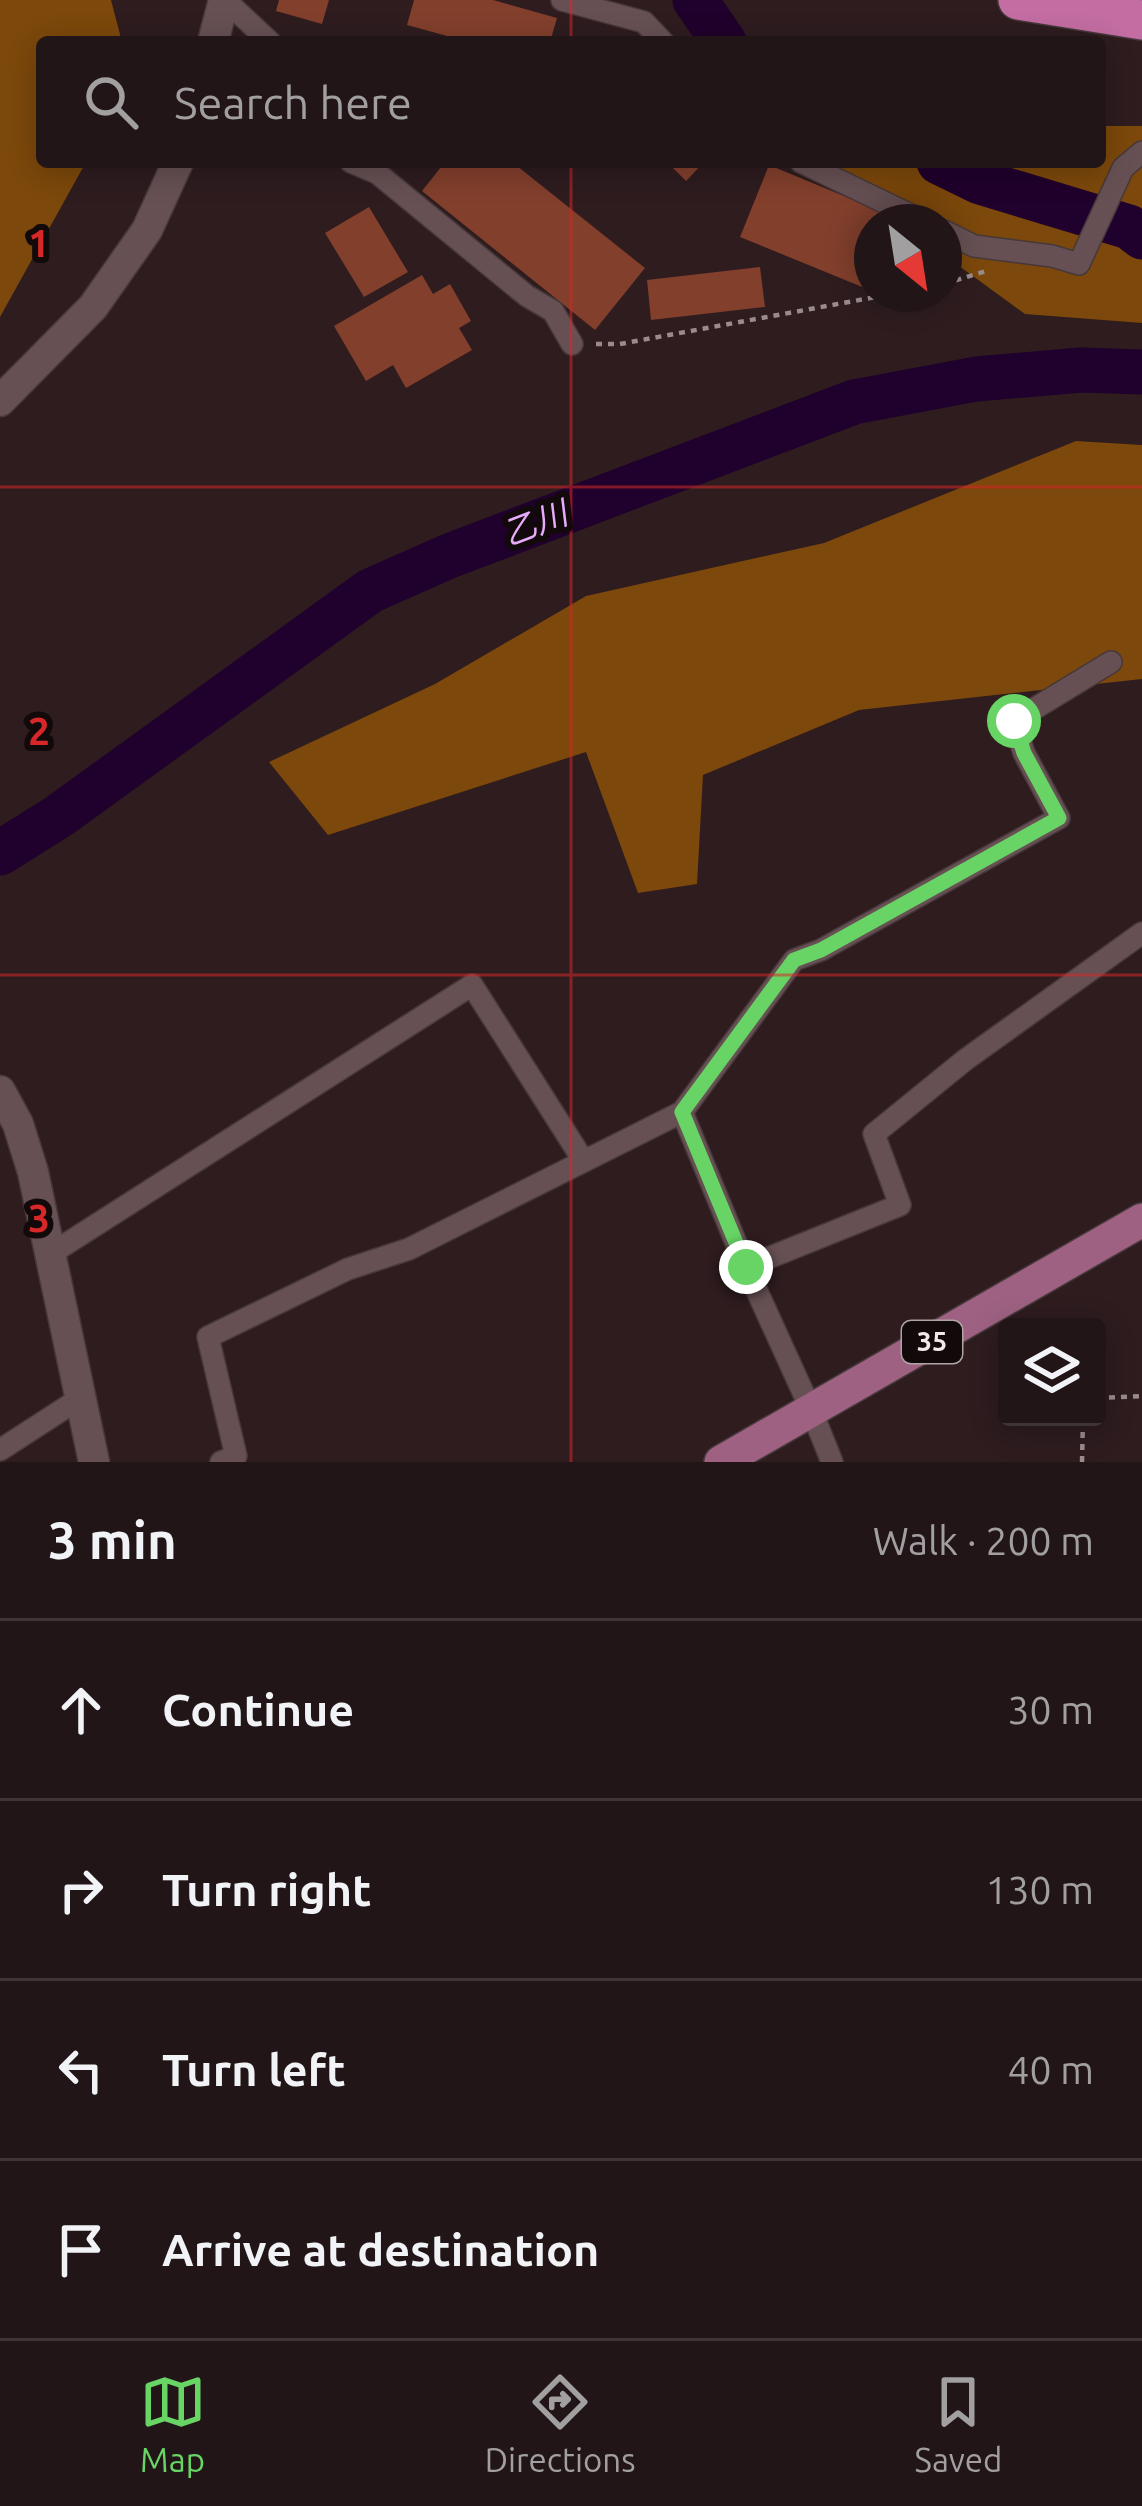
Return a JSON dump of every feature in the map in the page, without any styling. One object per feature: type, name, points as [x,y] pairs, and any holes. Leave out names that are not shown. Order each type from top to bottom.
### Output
[{"type":"highway","points":[[1018,0],[1142,20]]},
{"type":"main road","name":"35","points":[[721,1462],[1142,1220]]},
{"type":"street","points":[[215,36],[224,0],[264,36]]},
{"type":"street","points":[[562,0],[644,22],[657,36]]},
{"type":"street","points":[[962,240],[1079,264],[1123,168],[1142,152]]},
{"type":"street","points":[[0,401],[93,307],[147,230],[175,168]]},
{"type":"street","points":[[365,168],[527,296],[553,310],[572,344]]},
{"type":"street","points":[[813,168],[888,204]]},
{"type":"street","points":[[221,1462],[236,1456],[208,1337],[348,1269],[409,1250],[682,1112],[794,960],[821,950],[1059,818],[1024,753],[1014,721],[1111,662]]},
{"type":"street","points":[[746,1267],[900,1204],[874,1134],[964,1060],[1142,933]]},
{"type":"street","points":[[52,1253],[472,985],[583,1160]]},
{"type":"street","points":[[0,1090],[18,1124],[33,1172],[94,1462]]},
{"type":"street","points":[[682,1112],[832,1462]]},
{"type":"street","points":[[0,1450],[82,1397]]},
{"type":"path","points":[[572,344],[620,344],[854,301]]},
{"type":"path","points":[[1106,1398],[1142,1396]]},
{"type":"path","points":[[1082,1462],[1084,1426]]},
{"type":"shaded area","points":[[0,0],[111,0],[120,36],[36,36],[36,168],[83,168],[0,317]]},
{"type":"shaded area","points":[[1106,126],[1142,126],[1142,323],[1025,314],[962,268],[962,204],[875,204],[828,168],[1106,168]]},
{"type":"shaded area","points":[[1076,441],[1142,445],[1142,679],[859,710],[703,775],[697,884],[638,893],[586,752],[328,835],[269,762],[435,684],[586,596],[824,543]]},
{"type":"building","points":[[279,0],[329,0],[322,24],[276,11]]},
{"type":"building","points":[[414,0],[493,0],[557,18],[552,36],[447,36],[407,25]]},
{"type":"building","points":[[440,168],[520,168],[645,268],[595,330],[422,191]]},
{"type":"building","points":[[673,168],[698,168],[686,181]]},
{"type":"building","points":[[768,168],[863,204],[854,204],[854,284],[740,237]]},
{"type":"building","points":[[369,207],[408,272],[364,297],[325,233]]},
{"type":"building","points":[[760,267],[765,307],[651,320],[647,280]]},
{"type":"building","points":[[422,275],[433,294],[450,284],[471,321],[459,328],[472,350],[406,388],[393,365],[366,381],[334,326]]},
{"type":"waterway","points":[[695,0],[720,36]]},
{"type":"waterway","points":[[951,168],[980,182],[1129,227],[1142,237]]},
{"type":"waterway","name":"乙川","points":[[0,853],[59,816],[370,591],[449,556],[854,402],[976,379],[1081,370],[1142,372]]},
{"type":"route","points":[[746,1267],[682,1112],[794,960],[821,950],[1059,818],[1024,753],[1014,721]]}]
